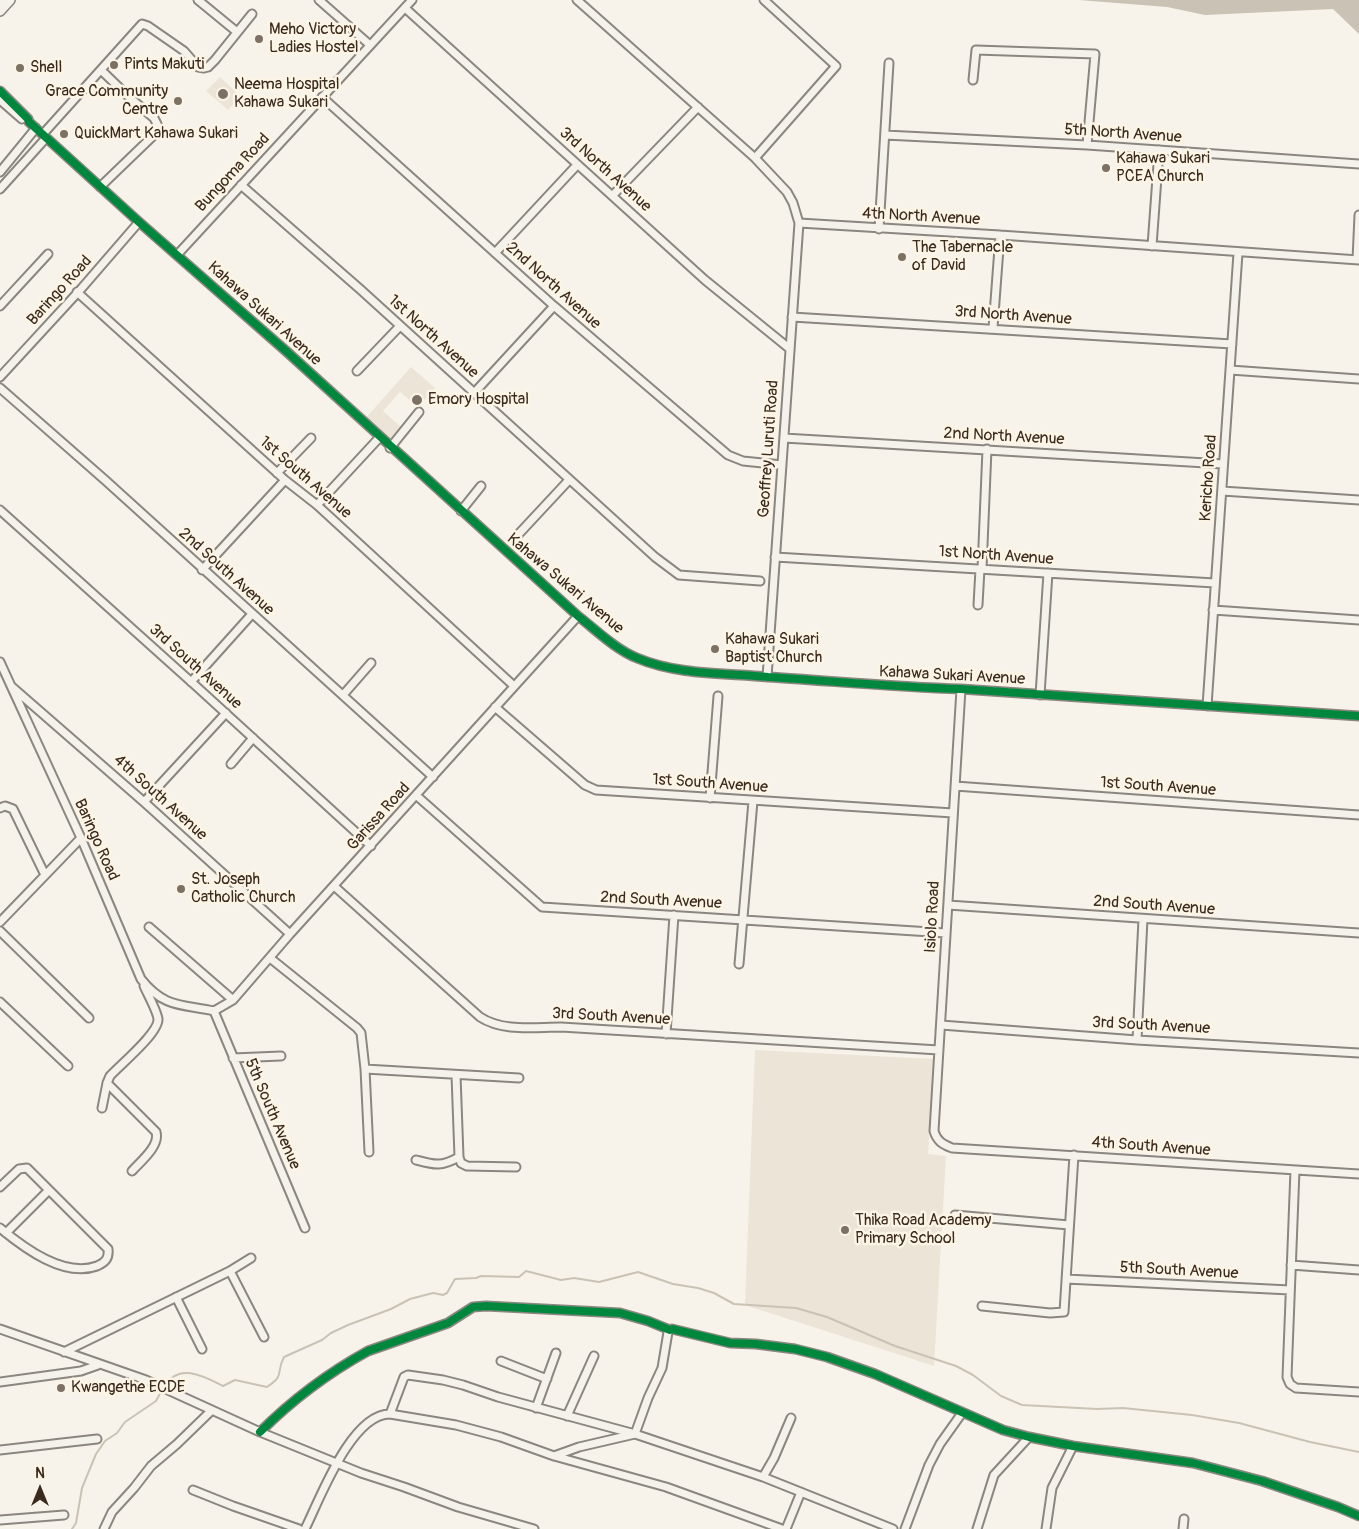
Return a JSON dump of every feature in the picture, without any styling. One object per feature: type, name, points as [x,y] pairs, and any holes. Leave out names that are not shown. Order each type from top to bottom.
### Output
[{"type":"highway","points":[[0,4],[3,0]]},
{"type":"main road","points":[[0,11],[10,0]]},
{"type":"street","points":[[198,0],[237,32]]},
{"type":"street","points":[[319,0],[370,45]]},
{"type":"street","name":"Bungoma Road","points":[[177,255],[412,0]]},
{"type":"street","points":[[577,0],[754,158],[787,192],[793,203],[799,223]]},
{"type":"street","points":[[754,158],[836,66],[764,0]]},
{"type":"street","name":"3rd North Avenue","points":[[405,8],[705,280],[790,349]]},
{"type":"street","points":[[0,189],[142,24],[148,26],[184,51],[198,67],[204,68],[208,66],[252,14]]},
{"type":"street","points":[[973,80],[976,50],[1095,54],[1087,145]]},
{"type":"street","points":[[879,229],[889,64]]},
{"type":"street","points":[[100,187],[155,134],[158,126],[154,118],[101,70]]},
{"type":"street","name":"Kahawa Sukari Avenue","points":[[0,91],[28,118],[29,122]]},
{"type":"street","name":"2nd North Avenue","points":[[322,97],[554,306],[728,455],[743,462],[782,465]]},
{"type":"street","name":"Kahawa Sukari Avenue","points":[[0,100],[45,136],[138,222],[286,352],[578,616],[623,650],[646,661],[667,667],[694,671],[894,687],[961,689],[1359,716]]},
{"type":"street","points":[[612,195],[698,107]]},
{"type":"street","points":[[0,172],[36,128]]},
{"type":"street","name":"5th North Avenue","points":[[885,135],[1087,145],[1359,164]]},
{"type":"street","points":[[1152,246],[1159,150]]},
{"type":"street","points":[[495,253],[577,165]]},
{"type":"street","name":"1st North Avenue","points":[[242,185],[655,558],[679,576],[774,582]]},
{"type":"street","points":[[1358,260],[1359,215]]},
{"type":"street","name":"Baringo Road","points":[[0,377],[78,292],[138,222]]},
{"type":"street","name":"4th North Avenue","points":[[799,223],[1358,260]]},
{"type":"street","name":"Geoffrey Luruti Road","points":[[767,676],[799,223]]},
{"type":"street","points":[[993,328],[1000,235]]},
{"type":"street","name":"Kericho Road","points":[[1207,706],[1238,253]]},
{"type":"street","points":[[0,306],[48,254]]},
{"type":"street","name":"1st South Avenue","points":[[78,292],[514,686]]},
{"type":"street","points":[[474,393],[554,306]]},
{"type":"street","name":"3rd North Avenue","points":[[792,317],[1232,344]]},
{"type":"street","points":[[357,371],[400,326]]},
{"type":"street","points":[[1230,370],[1359,379]]},
{"type":"street","name":"2nd South Avenue","points":[[0,388],[105,480],[202,570],[434,777]]},
{"type":"street","points":[[390,448],[419,412]]},
{"type":"street","points":[[277,473],[311,438]]},
{"type":"street","points":[[317,506],[379,438]]},
{"type":"street","name":"2nd North Avenue","points":[[784,438],[1223,464]]},
{"type":"street","points":[[978,605],[987,449]]},
{"type":"street","points":[[202,570],[285,480]]},
{"type":"street","points":[[514,539],[569,480]]},
{"type":"street","points":[[461,511],[481,486]]},
{"type":"street","points":[[1222,491],[1359,500]]},
{"type":"street","name":"3rd South Avenue","points":[[0,510],[371,846]]},
{"type":"street","name":"1st North Avenue","points":[[775,557],[1215,583]]},
{"type":"street","points":[[1040,695],[1048,573]]},
{"type":"street","points":[[1213,610],[1359,620]]},
{"type":"street","points":[[191,682],[252,614]]},
{"type":"street","name":"Garissa Road","points":[[214,1011],[233,1000],[290,934],[578,616]]},
{"type":"street","name":"Baringo Road","points":[[0,662],[81,838],[141,979],[161,999],[214,1011]]},
{"type":"street","points":[[343,696],[370,663]]},
{"type":"street","name":"4th South Avenue","points":[[9,684],[144,802],[290,934]]},
{"type":"street","name":"Isiolo Road","points":[[942,1144],[936,1138],[934,1131],[961,689]]},
{"type":"street","points":[[710,798],[718,696]]},
{"type":"street","name":"1st South Avenue","points":[[495,707],[590,789],[953,813]]},
{"type":"street","points":[[144,802],[226,713]]},
{"type":"street","points":[[231,764],[253,738]]},
{"type":"street","name":"1st South Avenue","points":[[955,786],[1359,815]]},
{"type":"street","name":"2nd South Avenue","points":[[417,796],[542,907],[946,933]]},
{"type":"street","points":[[739,964],[753,801]]},
{"type":"street","points":[[0,808],[5,806],[13,809],[46,875]]},
{"type":"street","points":[[0,922],[81,838]]},
{"type":"street","name":"3rd South Avenue","points":[[334,886],[490,1024],[939,1050]]},
{"type":"street","name":"2nd South Avenue","points":[[948,905],[1359,933]]},
{"type":"street","points":[[666,1034],[674,915]]},
{"type":"street","points":[[1137,1040],[1143,919]]},
{"type":"street","points":[[149,927],[233,1000]]},
{"type":"street","points":[[0,931],[89,1018]]},
{"type":"street","points":[[270,958],[357,1028],[362,1039],[365,1069],[369,1152]]},
{"type":"street","points":[[102,1108],[110,1076],[150,1036],[156,1026],[158,1017],[141,979]]},
{"type":"street","points":[[0,1002],[68,1066]]},
{"type":"street","name":"5th South Avenue","points":[[214,1011],[305,1228]]},
{"type":"street","name":"3rd South Avenue","points":[[941,1024],[1137,1040],[1359,1053]]},
{"type":"street","points":[[233,1058],[281,1056]]},
{"type":"street","points":[[365,1069],[518,1078]]},
{"type":"street","points":[[456,1075],[459,1157],[461,1163],[466,1166],[516,1167]]},
{"type":"street","points":[[107,1083],[156,1132],[158,1138],[132,1171]]},
{"type":"street","name":"4th South Avenue","points":[[942,1144],[952,1148],[1359,1174]]},
{"type":"street","points":[[982,1306],[1050,1313],[1064,1312],[1074,1155]]},
{"type":"street","points":[[416,1160],[435,1165],[446,1164],[459,1157]]},
{"type":"street","points":[[0,1188],[19,1169],[27,1168],[108,1249],[109,1256],[106,1260],[90,1268],[67,1268],[20,1244],[0,1228]]},
{"type":"street","points":[[1295,1170],[1287,1377],[1290,1384],[1296,1388],[1359,1392]]},
{"type":"street","points":[[6,1233],[49,1190]]},
{"type":"street","points":[[955,1215],[1070,1225]]},
{"type":"street","points":[[64,1352],[230,1271],[251,1258]]},
{"type":"street","points":[[1291,1265],[1359,1270]]},
{"type":"street","points":[[230,1271],[264,1337]]},
{"type":"street","name":"5th South Avenue","points":[[1066,1279],[1290,1290]]},
{"type":"street","points":[[176,1297],[202,1349]]},
{"type":"street","points":[[260,1432],[298,1396],[357,1357],[368,1351],[448,1323],[473,1307],[620,1314],[648,1321],[670,1330],[730,1344],[756,1344],[795,1349],[827,1357],[875,1374],[1003,1430],[1073,1446],[1194,1463],[1262,1480],[1359,1516]]},
{"type":"street","points":[[0,1330],[146,1380],[211,1411],[336,1464],[458,1507],[534,1529]]},
{"type":"street","points":[[635,1434],[648,1398],[662,1368],[670,1330]]},
{"type":"street","points":[[536,1408],[556,1353]]},
{"type":"street","points":[[567,1416],[594,1356]]},
{"type":"street","points":[[501,1361],[547,1379]]},
{"type":"street","points":[[0,1382],[81,1371],[98,1364]]},
{"type":"street","points":[[390,1414],[402,1379],[408,1375],[443,1380],[536,1408],[635,1434],[763,1477],[893,1529]]},
{"type":"street","points":[[104,1529],[112,1512],[151,1466],[211,1411]]},
{"type":"street","points":[[906,1528],[929,1466],[940,1444],[962,1413]]},
{"type":"street","points":[[305,1529],[336,1464],[349,1443],[372,1419],[380,1414],[456,1425],[501,1437],[554,1456],[666,1487],[784,1529],[800,1492]]},
{"type":"street","points":[[763,1477],[774,1458],[790,1418]]},
{"type":"street","points":[[554,1456],[579,1447],[635,1434]]},
{"type":"street","points":[[977,1529],[994,1475],[1029,1437]]},
{"type":"street","points":[[0,1450],[97,1438]]},
{"type":"street","points":[[1046,1529],[1052,1488],[1073,1446]]},
{"type":"street","points":[[193,1490],[299,1529]]},
{"type":"street","points":[[0,1520],[64,1515]]},
{"type":"street","points":[[1183,1529],[1184,1519]]},
{"type":"shaded area","points":[[1079,0],[1359,0],[1359,34],[1333,9],[1205,15],[1167,7]]},
{"type":"shaded area","name":"Neema Hospital Kahawa Sukari","points":[[220,77],[240,96],[228,110],[206,91]]},
{"type":"shaded area","name":"Emory Hospital","points":[[411,367],[435,388],[418,407],[400,392],[383,411],[401,427],[389,440],[365,419]]},
{"type":"shaded area","name":"Thika Road Academy Primary School","points":[[755,1050],[934,1059],[928,1154],[946,1156],[934,1366],[745,1305]]},
{"type":"waterway","points":[[165,1386],[177,1375],[185,1373],[200,1376],[223,1386],[235,1380],[267,1387],[278,1376],[284,1357],[322,1340],[331,1333],[348,1325],[391,1309],[410,1299],[433,1293],[443,1295],[447,1293],[455,1279],[481,1276],[519,1277],[526,1271],[561,1280],[574,1278],[599,1282],[638,1272],[673,1284],[714,1293],[734,1304],[796,1308],[827,1317],[895,1346],[956,1366],[973,1375],[1001,1396],[1022,1405],[1097,1409],[1123,1408],[1192,1415],[1239,1423],[1310,1442],[1359,1452]]},
{"type":"waterway","points":[[72,1529],[76,1523],[82,1488],[96,1454],[105,1441],[117,1433],[125,1422],[156,1401],[162,1390]]},
{"type":"cycle path","points":[[0,91],[29,122],[139,222],[286,351],[578,616],[613,644],[637,658],[668,668],[701,672],[1359,716]]},
{"type":"cycle path","points":[[260,1432],[298,1398],[353,1359],[368,1351],[448,1323],[473,1307],[486,1306],[620,1313],[670,1330],[730,1343],[795,1349],[827,1357],[875,1374],[1003,1430],[1073,1446],[1193,1463],[1262,1481],[1359,1516]]},
{"type":"place","name":"Meho Victory Ladies Hostel","points":[[259,39]]},
{"type":"place","name":"Pints Makuti","points":[[114,65]]},
{"type":"place","name":"Shell","points":[[20,68]]},
{"type":"place","name":"Neema Hospital Kahawa Sukari","points":[[223,94]]},
{"type":"place","name":"Grace Community Centre","points":[[178,101]]},
{"type":"place","name":"QuickMart Kahawa Sukari","points":[[64,134]]},
{"type":"place","name":"Kahawa Sukari PCEA Church","points":[[1106,168]]},
{"type":"place","name":"The Tabernacle of David","points":[[902,257]]},
{"type":"place","name":"Emory Hospital","points":[[417,400]]},
{"type":"place","name":"Kahawa Sukari Baptist Church","points":[[715,649]]},
{"type":"place","name":"St. Joseph Catholic Church","points":[[181,889]]},
{"type":"place","name":"Thika Road Academy Primary School","points":[[845,1230]]},
{"type":"place","name":"Kwangethe ECDE","points":[[61,1388]]}]
